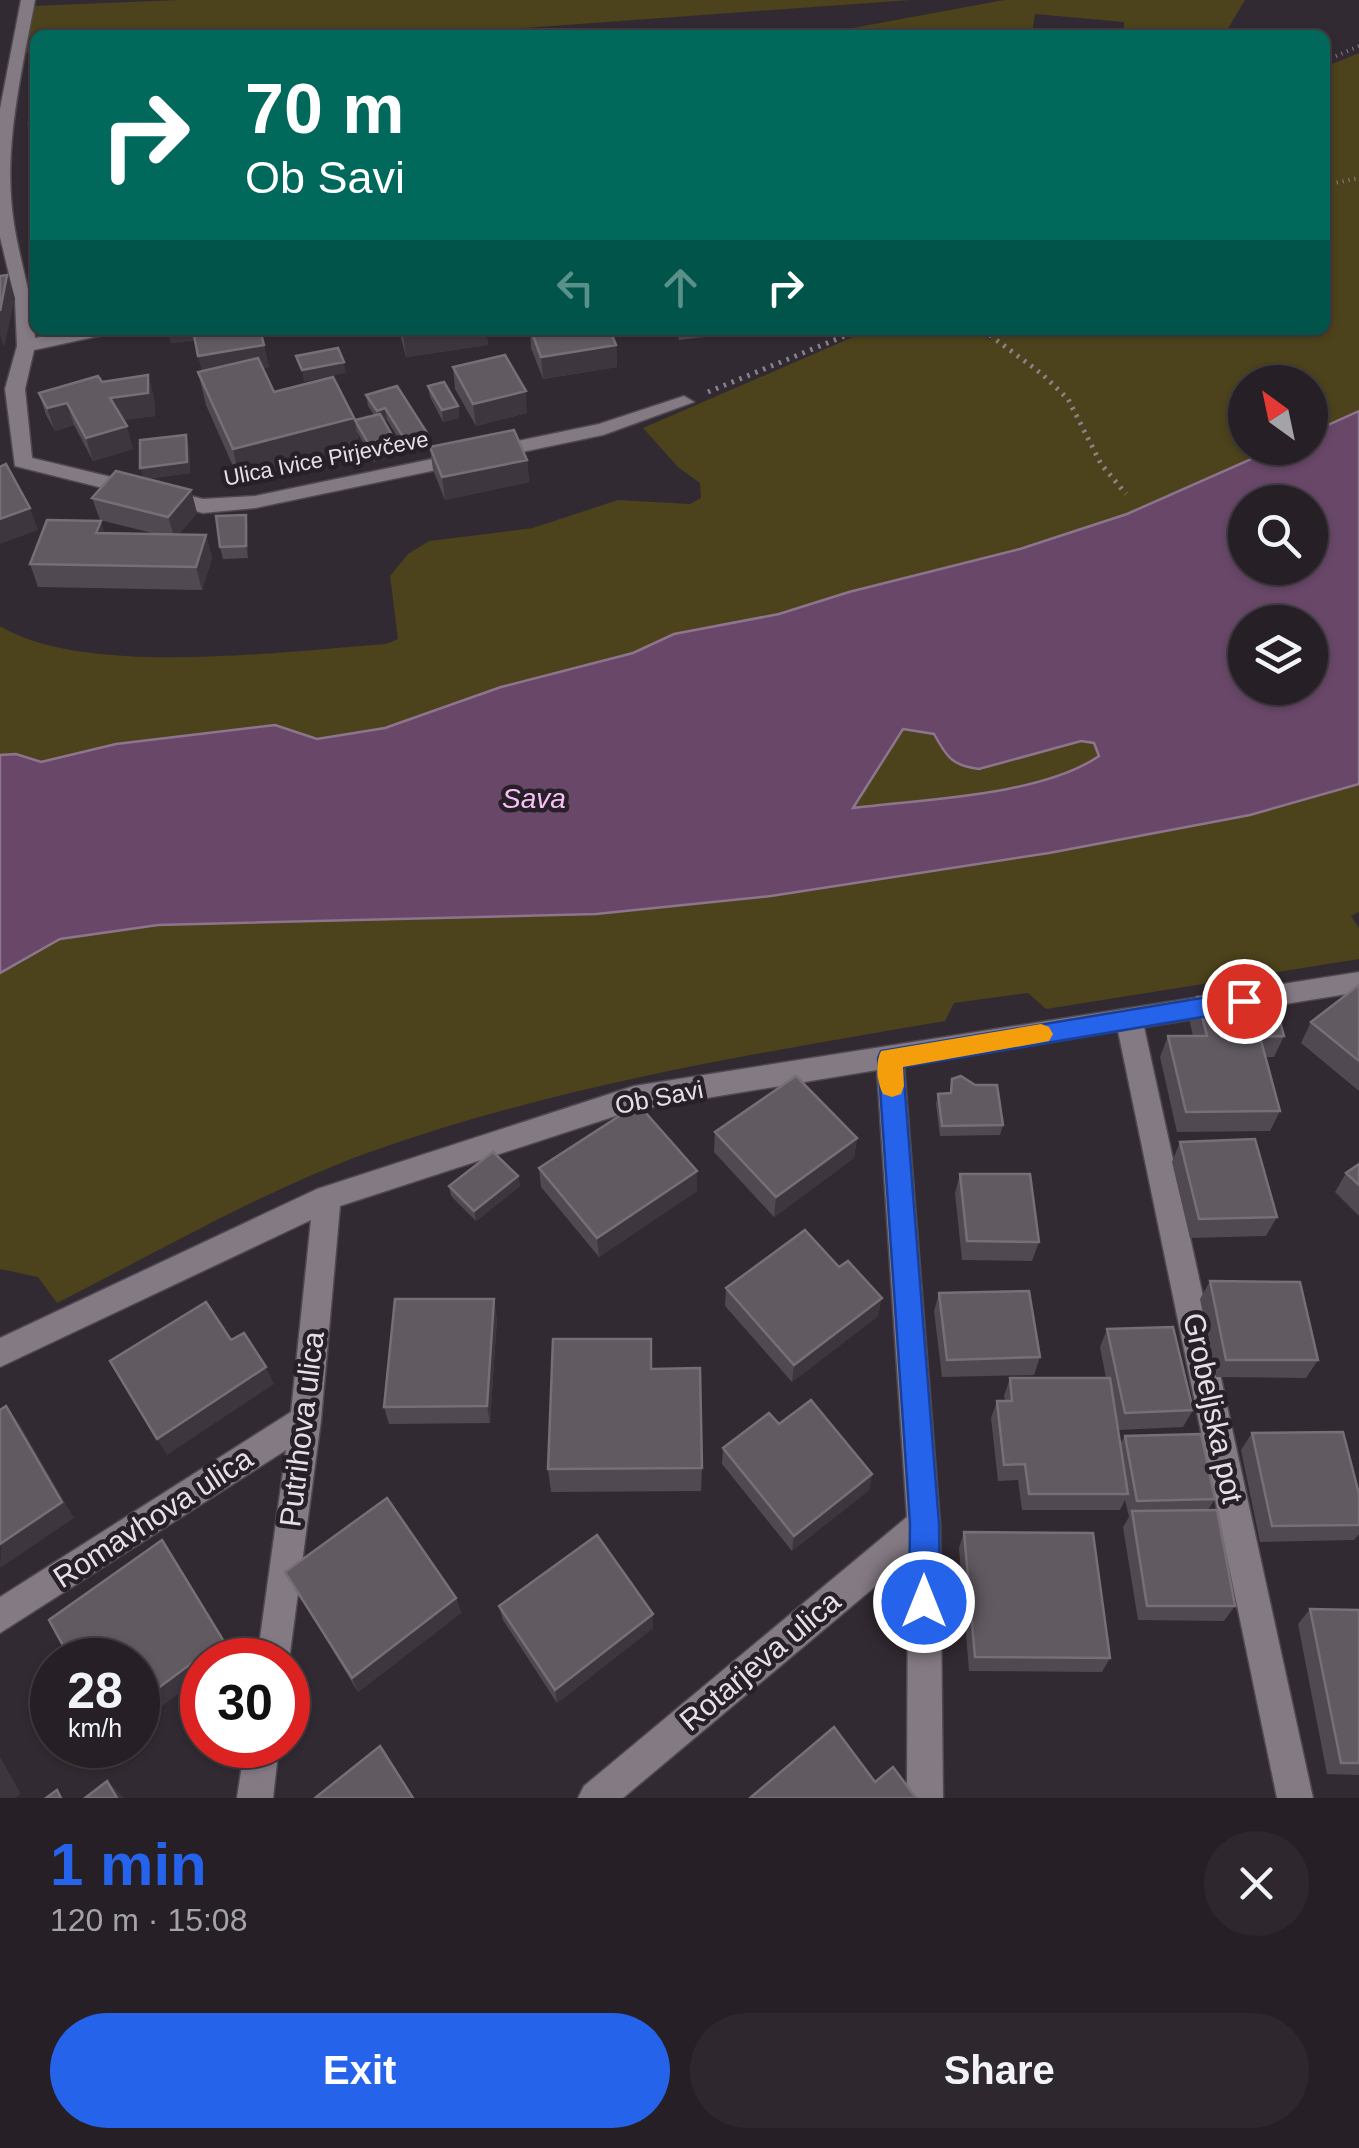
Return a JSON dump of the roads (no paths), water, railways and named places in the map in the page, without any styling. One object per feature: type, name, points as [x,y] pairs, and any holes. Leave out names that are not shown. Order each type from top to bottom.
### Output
[{"type":"street","points":[[0,473],[22,462],[15,389],[26,346],[24,299],[4,222],[2,125],[28,0]]},
{"type":"street","points":[[26,346],[77,335]]},
{"type":"street","name":"Ulica Ivice Pirjevčeve","points":[[22,462],[203,506],[254,502],[603,430],[684,402]]},
{"type":"street","name":"Ob Savi","points":[[0,1353],[327,1198],[634,1098],[1359,982]]},
{"type":"street","name":"Grobeljska pot","points":[[1129,1019],[1295,1798]]},
{"type":"street","points":[[890,1058],[924,1524],[925,1798]]},
{"type":"street","name":"Putrihova ulica","points":[[277,1638],[306,1420],[327,1198]]},
{"type":"street","name":"Romavhova ulica","points":[[0,1616],[306,1420]]},
{"type":"street","name":"Rotarjeva ulica","points":[[596,1798],[924,1524]]},
{"type":"street","points":[[255,1798],[259,1768]]},
{"type":"water","name":"Sava","points":[[1359,411],[1359,784],[1250,815],[1049,853],[771,896],[596,914],[158,925],[60,939],[0,973],[0,755],[16,754],[41,762],[116,744],[275,725],[317,739],[385,728],[501,687],[633,653],[674,634],[779,614],[849,592],[1020,549],[1127,514],[1238,465],[1328,465],[1328,425]],"holes":[[[903,729],[934,734],[951,759],[979,769],[1081,741],[1094,743],[1099,756],[1046,780],[1014,788],[853,808]]]}]
